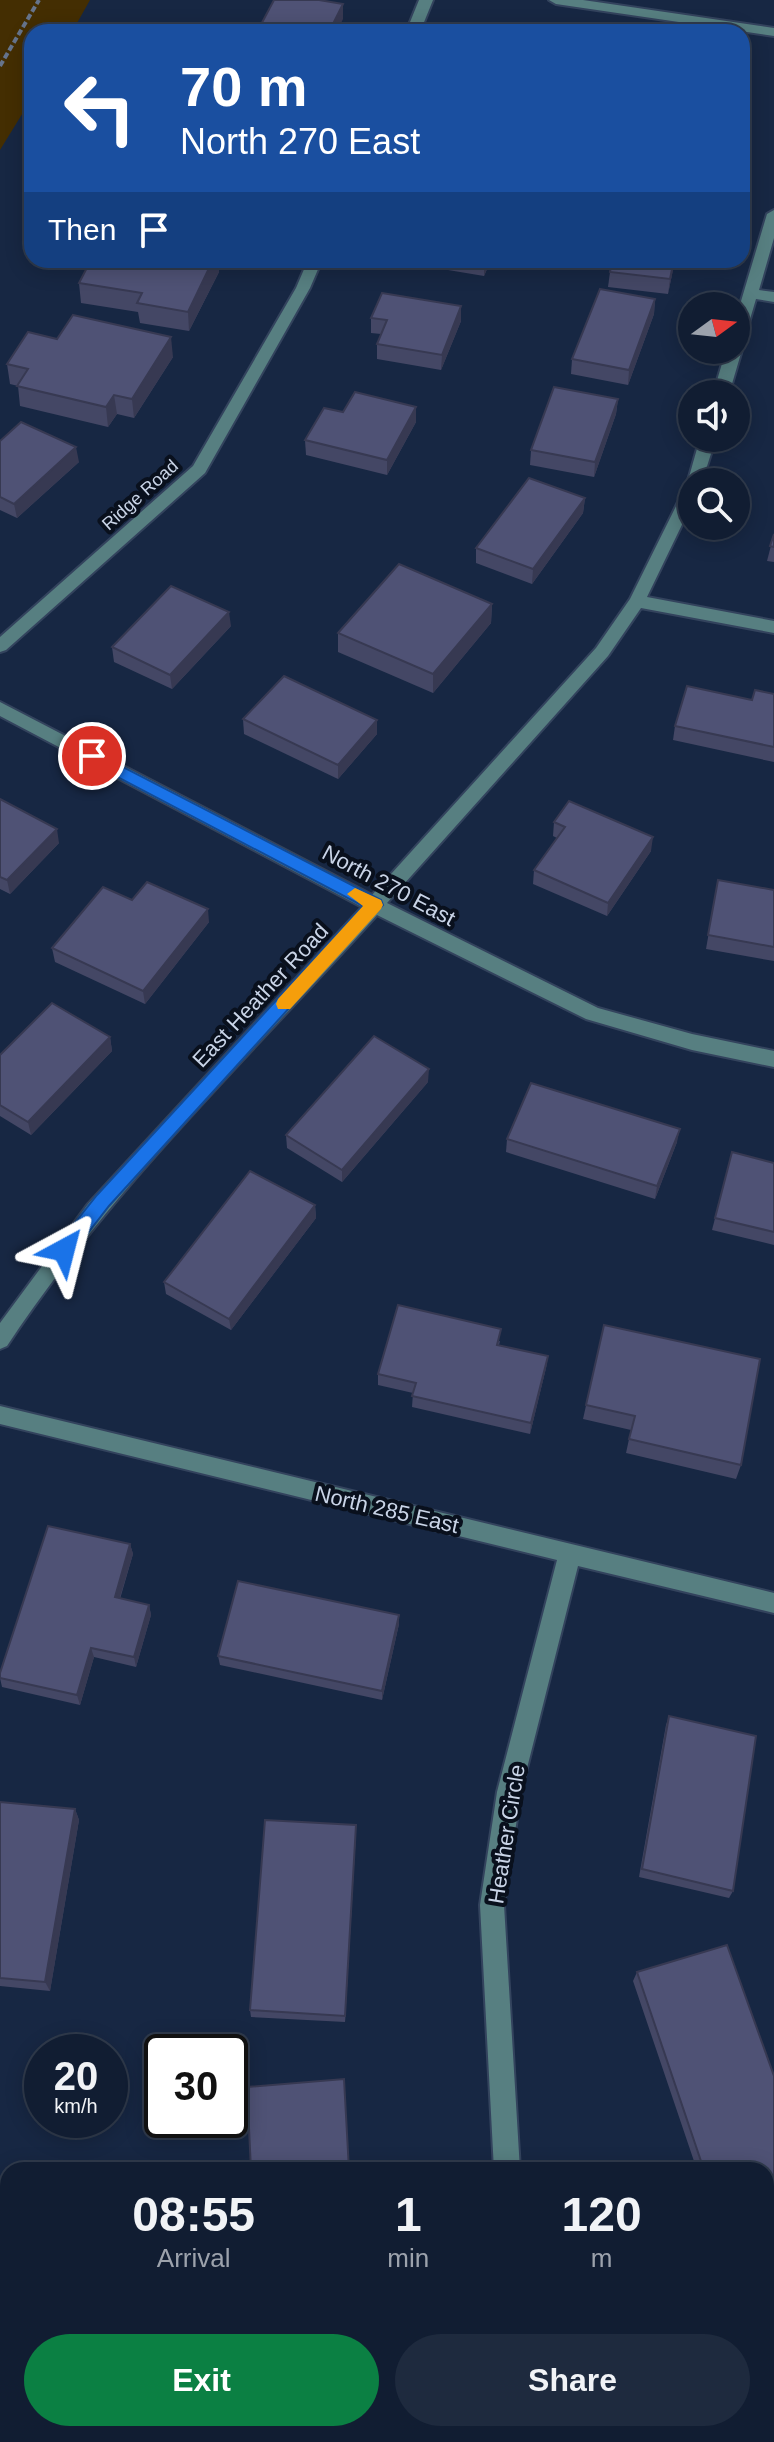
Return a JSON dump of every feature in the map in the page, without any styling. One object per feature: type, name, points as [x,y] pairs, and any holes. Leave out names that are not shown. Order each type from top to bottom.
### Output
[{"type":"street","points":[[416,24],[426,0]]},
{"type":"street","points":[[556,0],[720,24]]},
{"type":"street","points":[[750,28],[774,32]]},
{"type":"street","points":[[750,296],[774,214]]},
{"type":"street","name":"Ridge Road","points":[[0,646],[199,469],[312,268]]},
{"type":"street","points":[[751,293],[774,297]]},
{"type":"street","name":"East Heather Road","points":[[0,1340],[26,1299],[103,1200],[375,905],[602,652],[637,601],[678,517]]},
{"type":"street","points":[[637,601],[774,627]]},
{"type":"street","name":"North 270 East","points":[[0,708],[375,905],[593,1014],[692,1042],[774,1059]]},
{"type":"street","name":"North 285 East","points":[[0,1415],[774,1603]]},
{"type":"street","name":"Heather Circle","points":[[507,2162],[492,1905],[509,1792],[570,1553]]},
{"type":"path","points":[[25,24],[39,0]]},
{"type":"path","points":[[0,66],[24,25]]},
{"type":"shaded area","points":[[0,0],[90,0],[76,24],[24,24],[24,111],[0,150]]},
{"type":"building","points":[[274,0],[319,0],[343,4],[333,24],[261,24]]},
{"type":"building","points":[[87,268],[209,268],[188,312],[137,303],[142,293],[79,283]]},
{"type":"building","points":[[611,268],[672,268],[670,279],[610,272]]},
{"type":"building","points":[[600,289],[655,299],[629,370],[572,359]]},
{"type":"building","points":[[382,293],[461,306],[442,355],[377,344],[387,320],[371,318]]},
{"type":"building","points":[[73,315],[171,337],[132,399],[114,395],[106,407],[17,386],[28,369],[7,364],[28,332],[57,339]]},
{"type":"building","points":[[554,387],[618,399],[595,462],[531,450]]},
{"type":"building","points":[[355,392],[416,407],[387,460],[305,440],[324,408],[343,412]]},
{"type":"building","points":[[21,422],[76,447],[14,504],[0,497],[0,441]]},
{"type":"building","points":[[529,478],[585,498],[533,569],[476,548]]},
{"type":"building","points":[[399,564],[492,604],[433,674],[338,633]]},
{"type":"building","points":[[171,586],[229,612],[170,675],[112,647]]},
{"type":"building","points":[[284,676],[377,720],[338,765],[243,719]]},
{"type":"building","points":[[687,686],[752,700],[755,690],[774,694],[774,747],[675,726]]},
{"type":"building","points":[[0,799],[57,829],[7,880],[0,877]]},
{"type":"building","points":[[569,801],[653,837],[608,903],[534,870],[565,827],[554,822]]},
{"type":"building","points":[[718,880],[774,890],[774,947],[708,935]]},
{"type":"building","points":[[147,882],[208,909],[143,991],[52,948],[103,887],[132,900]]},
{"type":"building","points":[[52,1003],[110,1037],[28,1122],[0,1105],[0,1055]]},
{"type":"building","points":[[374,1036],[429,1069],[342,1170],[286,1135]]},
{"type":"building","points":[[531,1083],[680,1129],[657,1186],[507,1139]]},
{"type":"building","points":[[732,1152],[774,1163],[774,1232],[715,1218]]},
{"type":"building","points":[[250,1171],[315,1205],[229,1319],[164,1282]]},
{"type":"building","points":[[398,1305],[501,1329],[497,1345],[548,1356],[531,1423],[412,1396],[416,1383],[378,1374]]},
{"type":"building","points":[[604,1325],[760,1359],[741,1465],[629,1439],[635,1416],[586,1405]]},
{"type":"building","points":[[48,1526],[130,1544],[115,1597],[149,1605],[134,1657],[91,1648],[77,1695],[0,1678]]},
{"type":"building","points":[[238,1581],[399,1615],[382,1691],[218,1656]]},
{"type":"building","points":[[669,1716],[756,1736],[733,1891],[642,1869]]},
{"type":"building","points":[[0,1802],[75,1809],[45,1982],[0,1978]]},
{"type":"building","points":[[265,1820],[356,1825],[345,2016],[250,2010]]},
{"type":"building","points":[[727,1945],[774,2076],[774,2162],[701,2162],[637,1972]]},
{"type":"building","points":[[344,2079],[349,2162],[251,2162],[248,2087]]},
{"type":"slow traffic","points":[[284,1004],[375,905],[355,894]]},
{"type":"route","points":[[64,1250],[103,1200],[375,905],[92,756]]}]
